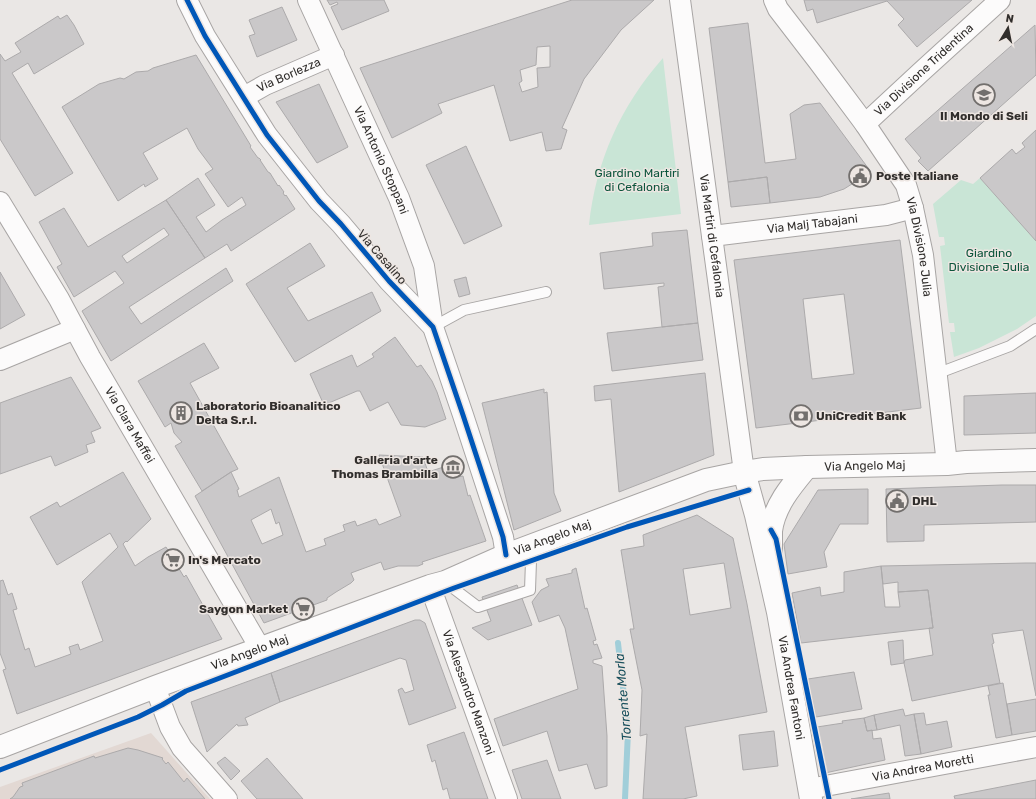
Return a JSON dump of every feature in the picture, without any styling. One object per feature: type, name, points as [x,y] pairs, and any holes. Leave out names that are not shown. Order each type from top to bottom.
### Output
[{"type":"main road","name":"Via Angelo Maj","points":[[0,747],[260,648],[438,584],[506,554],[706,480],[764,469],[1036,460]]},
{"type":"main road","name":"Via Andrea Fantoni","points":[[770,576],[771,530],[776,514],[788,490],[807,467]]},
{"type":"main road","name":"Via Andrea Fantoni","points":[[744,472],[778,612],[810,794]]},
{"type":"street","name":"Via Casalino","points":[[187,0],[205,36],[267,135],[318,201],[341,224],[389,281],[433,327],[457,395],[503,537],[506,554]]},
{"type":"street","name":"Via Antonio Stoppani","points":[[308,0],[399,198],[424,266],[433,327]]},
{"type":"street","name":"Via Martiri di Cefalonia","points":[[680,0],[744,472]]},
{"type":"street","name":"Via Divisione Julia","points":[[774,0],[778,9],[865,124],[906,185],[923,255],[936,374],[948,464]]},
{"type":"street","name":"Via Divisione Tridentina","points":[[865,124],[1000,0]]},
{"type":"street","name":"Via Borlezza","points":[[244,97],[265,85],[334,55]]},
{"type":"street","name":"Via Clara Maffei","points":[[0,202],[59,299],[260,648]]},
{"type":"street","name":"Via Malj Tabajani","points":[[712,236],[886,215],[912,208]]},
{"type":"street","points":[[0,360],[75,329]]},
{"type":"street","name":"Via Alessandro Manzoni","points":[[438,584],[507,799]]},
{"type":"street","points":[[155,688],[170,727],[182,748],[227,799]]},
{"type":"street","name":"Via Andrea Moretti","points":[[810,794],[1036,747]]},
{"type":"lane","points":[[433,327],[464,310],[546,292]]},
{"type":"lane","points":[[936,374],[1010,346],[1036,328]]},
{"type":"lane","points":[[438,584],[478,607],[530,590],[532,561],[528,546]]},
{"type":"shaded area","points":[[151,733],[210,799],[0,799],[0,787]]},
{"type":"green space","name":"Giardino Martiri di Cefalonia","points":[[663,58],[681,214],[589,225],[597,179],[612,136],[634,96]]},
{"type":"green space","name":"Giardino Divisione Julia","points":[[980,178],[1036,241],[1036,316],[1017,329],[979,348],[954,357],[950,332],[955,332],[954,323],[949,323],[940,246],[945,245],[944,237],[939,237],[933,204],[961,180],[973,184]]},
{"type":"building","points":[[327,0],[384,0],[389,11],[342,30],[331,7],[338,4],[337,2],[330,5]]},
{"type":"building","points":[[572,0],[654,0],[621,30],[584,79],[562,128],[567,130],[561,149],[546,151],[542,132],[510,141],[494,85],[438,104],[442,113],[392,138],[360,68]],"holes":[[[550,46],[550,67],[537,68],[538,87],[522,92],[519,83],[522,81],[520,70],[536,65],[537,47]]]},
{"type":"building","points":[[804,0],[972,0],[917,47],[898,25],[904,19],[887,1],[817,23],[813,9],[807,11]]},
{"type":"building","points":[[282,7],[297,40],[257,57],[249,36],[255,34],[249,20]]},
{"type":"building","points":[[67,15],[84,44],[34,74],[28,63],[12,73],[73,173],[35,196],[0,139],[0,54],[5,61],[21,52],[15,43],[58,16],[60,19]]},
{"type":"building","points":[[748,23],[765,163],[796,159],[790,114],[804,105],[820,103],[871,172],[844,189],[820,197],[770,203],[767,177],[728,182],[709,28]]},
{"type":"building","name":"Il Mondo di Seli","points":[[1035,25],[1036,75],[928,171],[918,161],[921,158],[905,139]]},
{"type":"building","points":[[196,55],[251,146],[250,147],[261,160],[295,209],[231,251],[227,244],[205,258],[166,200],[198,178],[215,205],[196,217],[206,232],[246,205],[242,197],[228,207],[205,174],[213,169],[198,149],[187,128],[143,153],[158,179],[145,187],[144,184],[118,201],[62,107],[99,84],[120,78],[124,79],[136,72],[148,71],[153,68]]},
{"type":"building","points":[[319,84],[348,147],[317,163],[276,102]]},
{"type":"building","points":[[1036,130],[1036,241],[980,178],[1012,149],[1016,154],[1025,147],[1022,143]]},
{"type":"building","points":[[466,146],[502,226],[464,244],[426,165]]},
{"type":"building","points":[[767,177],[770,203],[731,207],[728,182]]},
{"type":"building","points":[[166,200],[205,258],[129,307],[141,324],[226,268],[233,281],[111,361],[82,311],[124,283],[115,271],[74,297],[57,267],[62,264],[39,222],[64,208],[88,247]],"holes":[[[164,228],[169,235],[127,263],[122,256]]]},
{"type":"building","points":[[687,230],[698,323],[662,327],[658,287],[664,286],[664,283],[604,289],[600,253],[653,246],[652,233]]},
{"type":"building","points":[[900,240],[921,408],[756,428],[734,260]],"holes":[[[844,294],[854,374],[812,379],[803,299]]]},
{"type":"building","points":[[310,243],[325,266],[287,288],[308,321],[372,292],[381,311],[295,362],[246,284]]},
{"type":"building","points":[[0,272],[25,315],[0,329]]},
{"type":"building","points":[[466,277],[470,294],[459,297],[454,280]]},
{"type":"building","points":[[698,323],[703,360],[612,371],[607,333]]},
{"type":"building","points":[[395,337],[417,367],[421,365],[432,381],[446,419],[425,427],[401,425],[388,402],[370,411],[360,391],[324,405],[310,374],[352,355],[357,367],[374,357],[372,354]]},
{"type":"building","name":"Laboratorio Bioanalitico Delta S.r.l.","points":[[204,343],[219,368],[190,383],[238,469],[202,491],[175,446],[182,442],[174,433],[171,423],[165,427],[138,381]]},
{"type":"building","points":[[705,373],[714,455],[619,492],[611,399],[595,401],[594,386]]},
{"type":"building","points":[[71,377],[101,428],[91,432],[95,442],[86,445],[88,452],[55,466],[51,456],[0,474],[0,403]]},
{"type":"building","points":[[544,389],[544,393],[547,392],[554,493],[561,511],[514,530],[482,403]]},
{"type":"building","points":[[1036,393],[1036,433],[964,435],[964,396]]},
{"type":"building","points":[[379,455],[423,457],[428,472],[453,464],[458,477],[463,476],[468,496],[470,495],[486,541],[422,562],[423,564],[418,566],[398,566],[384,570],[381,562],[351,573],[354,580],[327,598],[327,600],[264,623],[195,496],[231,472],[239,489],[237,490],[239,497],[279,477],[306,552],[326,545],[324,539],[345,531],[343,525],[355,521],[357,526],[376,519],[379,525],[401,516]],"holes":[[[271,509],[276,524],[279,522],[283,535],[262,544],[251,520]]]},
{"type":"building","points":[[123,472],[151,519],[123,544],[135,566],[166,547],[184,577],[186,575],[222,639],[17,714],[3,670],[6,669],[0,653],[0,581],[3,580],[8,595],[12,593],[17,609],[13,610],[25,650],[29,648],[35,667],[71,654],[69,647],[78,644],[80,650],[103,641],[82,582],[118,547],[110,533],[57,565],[30,517],[57,502],[60,507]]},
{"type":"building","points":[[1036,485],[1036,522],[924,525],[924,541],[887,542],[886,489]]},
{"type":"building","points":[[868,489],[868,524],[840,524],[824,552],[827,567],[788,574],[784,544],[818,490]]},
{"type":"building","points":[[697,515],[733,538],[767,712],[685,727],[697,796],[683,799],[643,799],[647,734],[640,736],[642,690],[630,629],[634,629],[621,550],[644,546],[643,535]],"holes":[[[724,563],[731,608],[690,615],[683,569]]]},
{"type":"building","points":[[1036,563],[1036,696],[1023,630],[992,634],[994,643],[992,644],[1000,683],[912,701],[904,663],[905,660],[933,655],[929,628],[933,628],[928,590],[898,592],[898,582],[883,584],[881,566]]},
{"type":"building","points":[[881,566],[885,607],[900,607],[898,592],[928,590],[933,628],[801,643],[792,593],[820,587],[821,596],[844,592],[844,572]]},
{"type":"building","points":[[576,568],[585,609],[587,608],[596,640],[593,641],[594,645],[597,644],[602,658],[593,660],[593,663],[602,666],[607,736],[607,786],[595,789],[587,764],[559,771],[547,731],[503,746],[494,719],[578,689],[565,628],[559,615],[539,622],[532,602],[541,590],[549,586],[546,579],[572,573],[572,570]]},
{"type":"building","points":[[517,585],[532,625],[488,640],[472,628],[491,621],[482,597]]},
{"type":"building","points":[[415,620],[420,620],[425,623],[456,708],[409,725],[398,690],[402,688],[405,693],[414,690],[406,660],[400,658],[280,702],[271,673]]},
{"type":"building","points":[[903,640],[904,663],[891,665],[888,642]]},
{"type":"building","points":[[854,672],[862,709],[816,717],[808,679]]},
{"type":"building","points":[[271,673],[280,702],[245,718],[248,725],[238,726],[237,724],[207,752],[191,702]]},
{"type":"building","points":[[1003,683],[1012,735],[996,738],[988,695],[990,695],[988,686]]},
{"type":"building","points":[[1036,699],[1036,731],[1012,735],[1007,704]]},
{"type":"building","points":[[903,709],[905,716],[914,714],[921,754],[905,756],[900,725],[877,730],[874,715]]},
{"type":"building","points":[[924,713],[926,725],[947,721],[952,747],[921,754],[914,714]]},
{"type":"building","points":[[874,715],[877,730],[867,731],[864,718]]},
{"type":"building","points":[[864,718],[867,731],[872,730],[873,739],[881,738],[885,760],[825,773],[817,727]]},
{"type":"building","points":[[774,731],[778,766],[743,770],[739,735]]},
{"type":"building","points":[[464,732],[488,799],[450,799],[447,788],[443,790],[435,760],[432,762],[427,745]]},
{"type":"building","points":[[128,748],[163,758],[162,759],[166,764],[168,762],[184,782],[187,778],[205,799],[10,799],[20,787],[23,786],[22,783],[94,756],[95,758]]},
{"type":"building","points":[[225,757],[240,771],[231,780],[217,763]]},
{"type":"building","points":[[267,758],[303,799],[257,799],[241,781]]},
{"type":"building","points":[[547,760],[561,799],[522,799],[512,770]]},
{"type":"building","points":[[1036,780],[1036,799],[955,799],[954,796]]},
{"type":"building","points":[[889,793],[890,799],[851,799]]},
{"type":"waterway","name":"Torrente Morla","points":[[618,643],[628,731],[625,799]]},
{"type":"cycle path","points":[[187,0],[205,36],[267,135],[319,201],[341,224],[389,281],[433,327],[503,537],[506,555]]},
{"type":"cycle path","points":[[0,770],[138,717],[186,691],[454,588],[627,527],[749,490]]},
{"type":"cycle path","points":[[771,530],[776,539],[829,799]]},
{"type":"place","name":"Il Mondo di Seli","points":[[984,95]]},
{"type":"place","name":"Poste Italiane","points":[[860,176]]},
{"type":"place","name":"Laboratorio Bioanalitico Delta S.r.l.","points":[[181,413]]},
{"type":"place","name":"UniCredit Bank","points":[[801,416]]},
{"type":"place","name":"Galleria d'arte Thomas Brambilla","points":[[453,467]]},
{"type":"place","name":"DHL","points":[[897,501]]},
{"type":"place","name":"In's Mercato","points":[[173,560]]},
{"type":"place","name":"Saygon Market","points":[[303,609]]}]
